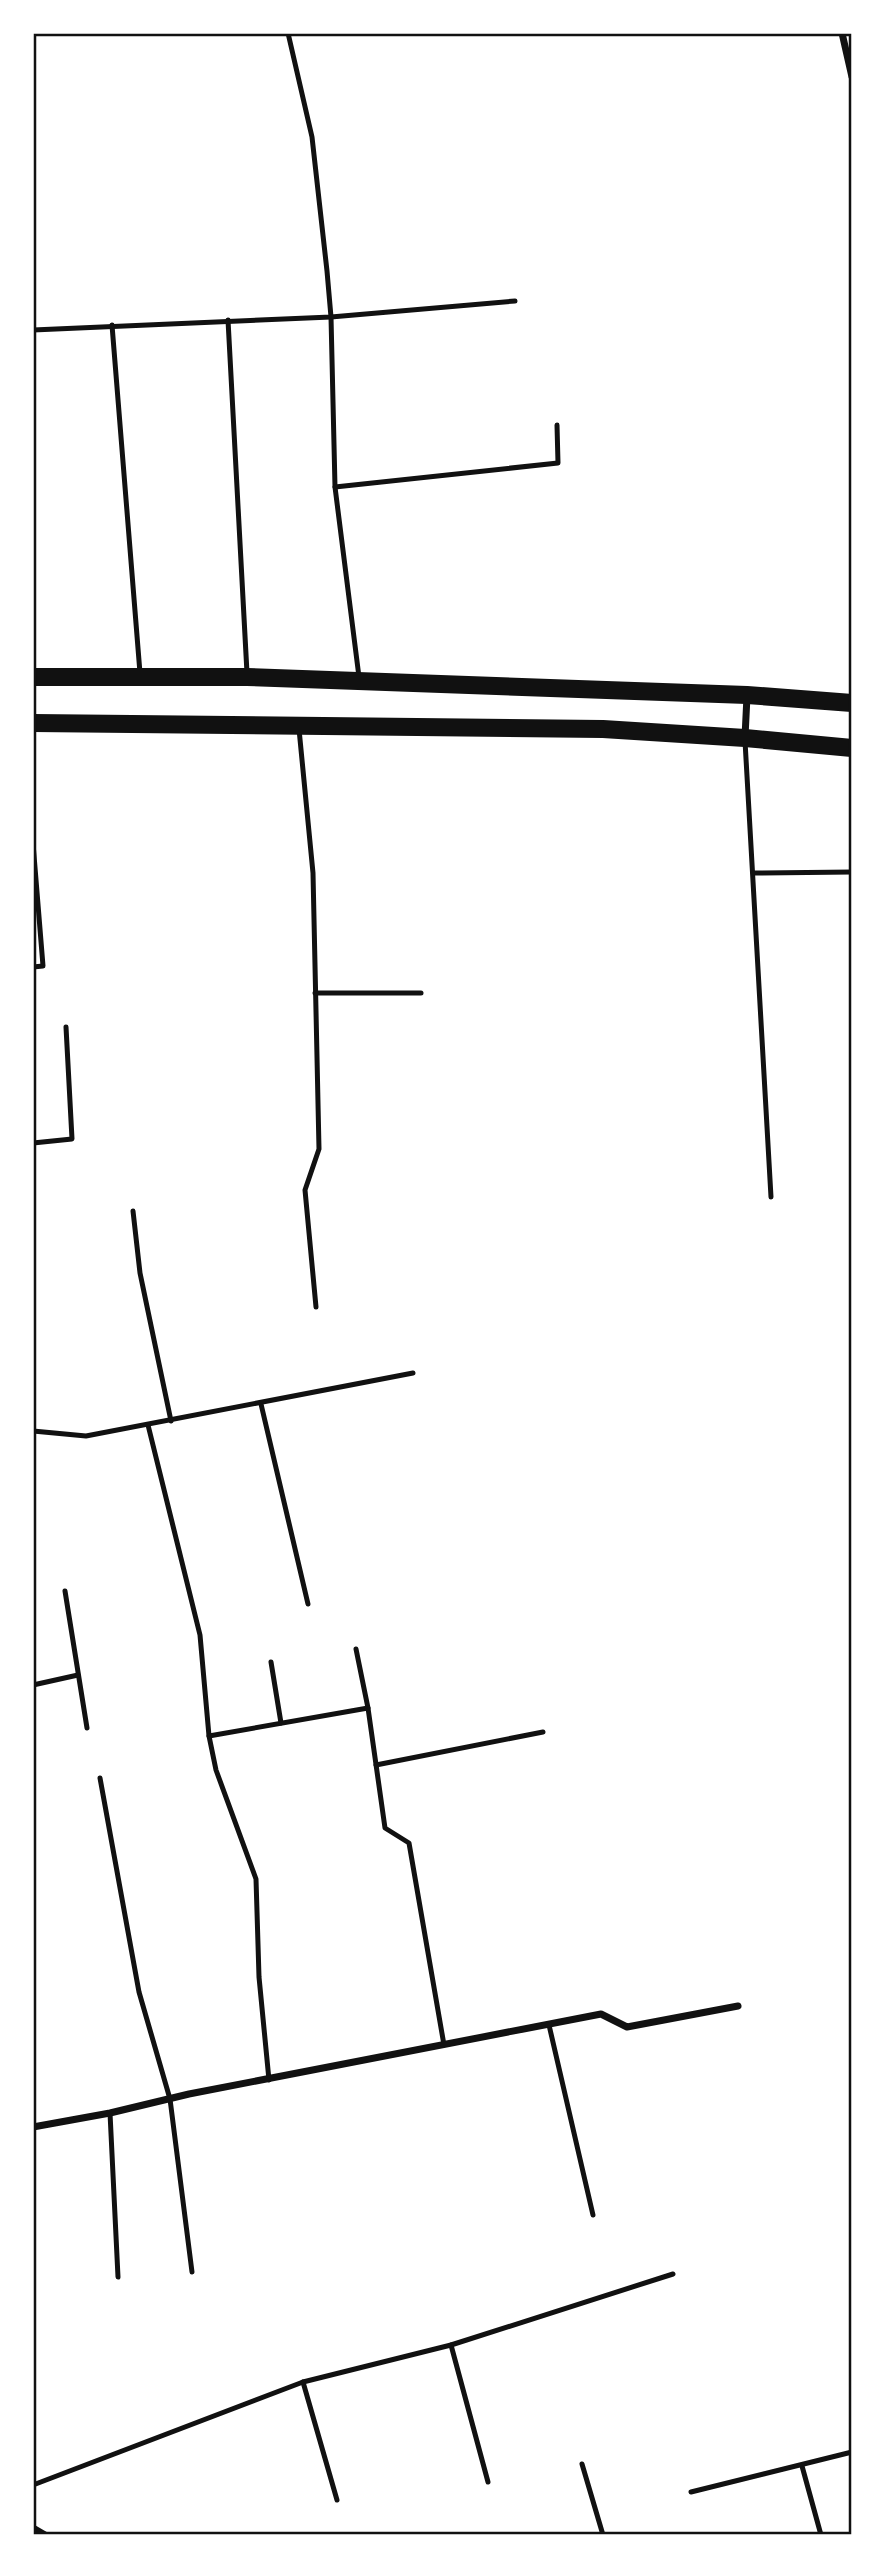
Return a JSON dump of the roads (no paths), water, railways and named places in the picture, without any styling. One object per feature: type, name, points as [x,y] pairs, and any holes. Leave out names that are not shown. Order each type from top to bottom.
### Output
[{"type":"main road","points":[[33,677],[360,680],[747,695],[852,703]]},
{"type":"main road","points":[[33,723],[603,729],[852,748]]},
{"type":"street","points":[[842,33],[852,76]]},
{"type":"street","points":[[745,738],[747,695]]},
{"type":"street","points":[[33,2127],[601,2014],[627,2027],[738,2006]]},
{"type":"street","points":[[33,2528],[45,2535]]},
{"type":"lane","points":[[288,33],[312,137],[331,317],[334,487],[360,680]]},
{"type":"lane","points":[[33,330],[331,317],[515,301]]},
{"type":"lane","points":[[229,320],[247,677]]},
{"type":"lane","points":[[112,325],[140,676]]},
{"type":"lane","points":[[334,487],[558,463],[557,425]]},
{"type":"lane","points":[[299,726],[313,873],[319,1149],[305,1190],[316,1307]]},
{"type":"lane","points":[[745,738],[771,1197]]},
{"type":"lane","points":[[33,843],[43,966],[33,967]]},
{"type":"lane","points":[[753,873],[852,872]]},
{"type":"lane","points":[[315,993],[421,993]]},
{"type":"lane","points":[[33,1143],[72,1139],[66,1027]]},
{"type":"lane","points":[[134,1211],[140,1273],[171,1421]]},
{"type":"lane","points":[[33,1430],[86,1436],[413,1373]]},
{"type":"lane","points":[[261,1404],[308,1604]]},
{"type":"lane","points":[[148,1425],[200,1635],[209,1736],[216,1770],[256,1879],[259,1977],[269,2080]]},
{"type":"lane","points":[[65,1591],[87,1728]]},
{"type":"lane","points":[[356,1649],[368,1708],[385,1828],[409,1843],[444,2045]]},
{"type":"lane","points":[[271,1662],[281,1723]]},
{"type":"lane","points":[[33,1685],[78,1675]]},
{"type":"lane","points":[[209,1736],[368,1708]]},
{"type":"lane","points":[[376,1765],[543,1732]]},
{"type":"lane","points":[[100,1778],[139,1992],[170,2099],[191,2272]]},
{"type":"lane","points":[[549,2025],[593,2214]]},
{"type":"lane","points":[[110,2113],[118,2277]]},
{"type":"lane","points":[[33,2485],[303,2382],[451,2345],[673,2274]]},
{"type":"lane","points":[[451,2345],[488,2482]]},
{"type":"lane","points":[[303,2382],[337,2500]]},
{"type":"lane","points":[[691,2492],[852,2452]]},
{"type":"lane","points":[[582,2464],[603,2535]]},
{"type":"lane","points":[[802,2466],[821,2535]]}]
